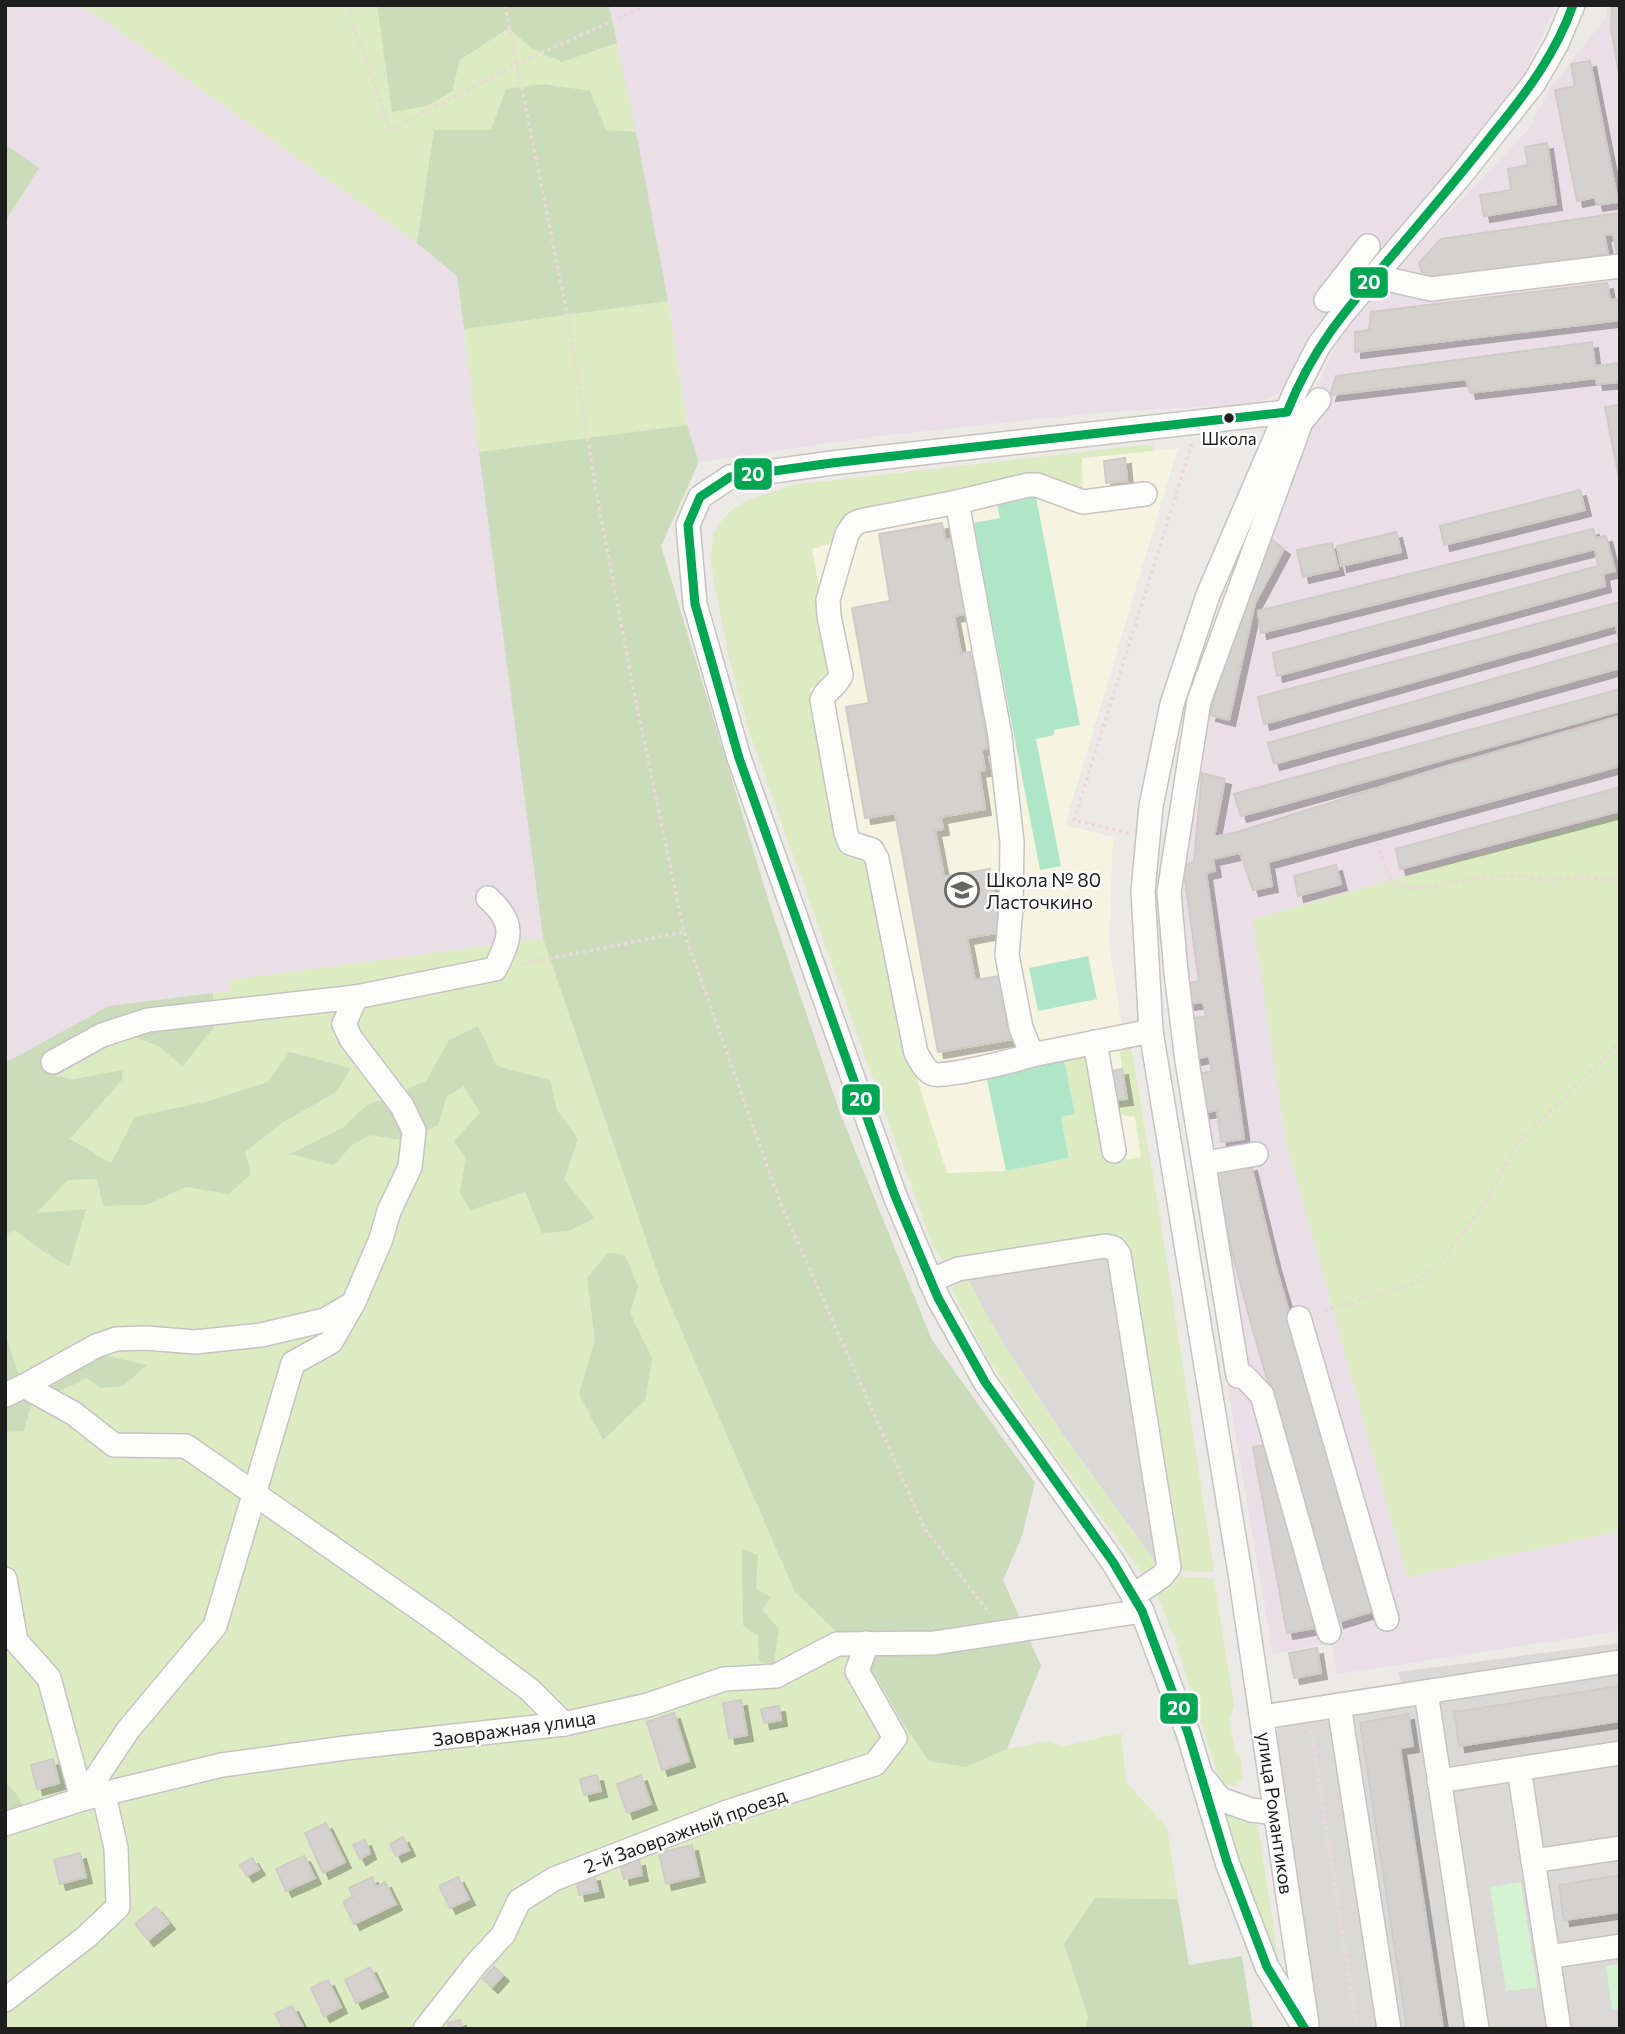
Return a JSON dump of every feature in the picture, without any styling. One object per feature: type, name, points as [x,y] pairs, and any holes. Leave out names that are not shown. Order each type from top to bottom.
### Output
[{"type":"street","points":[[1287,412],[1319,345],[1534,83],[1557,43],[1573,5]]},
{"type":"street","points":[[1326,300],[1368,246]]},
{"type":"street","points":[[1373,276],[1431,289],[1620,266]]},
{"type":"street","points":[[1319,400],[1301,422],[1199,701],[1169,892],[1175,972],[1187,1061],[1238,1376],[1244,1376],[1262,1395],[1329,1632]]},
{"type":"street","name":"улица Романтиков","points":[[1287,412],[1208,595],[1171,704],[1151,806],[1143,891],[1151,1031],[1244,1597],[1306,2029],[1267,1966],[1227,1862],[1179,1709],[1137,1604],[1113,1562],[985,1382],[937,1298],[891,1183],[739,758],[695,604],[688,526],[700,497],[730,477],[1287,412]]},
{"type":"street","points":[[1145,494],[1083,502],[1037,485],[1028,485],[854,524],[847,534],[828,600],[841,675],[838,683],[824,694],[822,700],[846,833],[850,843],[872,850],[877,859],[916,1053],[930,1074],[967,1072],[1031,1055],[1151,1031]]},
{"type":"street","points":[[957,502],[1000,736],[1012,842],[1007,955],[1021,1028],[1031,1055]]},
{"type":"street","points":[[53,1062],[102,1035],[148,1020],[356,997],[495,969],[506,949],[510,932],[503,911],[488,898]]},
{"type":"street","points":[[93,1797],[128,1730],[215,1626],[293,1363],[331,1342],[354,1302],[380,1239],[388,1211],[410,1167],[414,1131],[402,1106],[351,1039],[344,1024],[356,997]]},
{"type":"street","points":[[1095,1042],[1114,1151]]},
{"type":"street","points":[[1205,1163],[1256,1154]]},
{"type":"street","points":[[930,1281],[958,1269],[1105,1246],[1114,1248],[1119,1254],[1169,1567],[1137,1604]]},
{"type":"street","points":[[15,1391],[96,1346],[116,1339],[146,1338],[195,1342],[261,1335],[325,1320],[354,1302]]},
{"type":"street","points":[[1299,1318],[1387,1619]]},
{"type":"street","points":[[15,1391],[73,1413],[114,1445],[186,1446],[440,1623],[520,1683],[564,1724]]},
{"type":"street","points":[[5,1579],[16,1641],[49,1678],[93,1797],[116,1848],[118,1907],[86,1937],[5,2000]]},
{"type":"street","name":"Заовражная улица","points":[[5,1824],[150,1781],[222,1765],[345,1748],[564,1724],[648,1705],[724,1679],[776,1676],[837,1644],[934,1643],[1004,1633],[1137,1604]]},
{"type":"street","name":"2-й Заовражный проезд","points":[[425,2029],[476,1964],[503,1935],[519,1901],[554,1879],[727,1812],[875,1764],[895,1738],[857,1671],[867,1643]]},
{"type":"street","points":[[1262,1717],[1620,1662]]},
{"type":"street","points":[[1426,1692],[1478,2029]]},
{"type":"street","points":[[1339,1705],[1389,2029]]},
{"type":"street","points":[[1439,1781],[1620,1753]]},
{"type":"street","points":[[1519,1769],[1559,2029]]},
{"type":"street","points":[[1202,1776],[1220,1799],[1251,1810],[1276,1813]]},
{"type":"street","points":[[1533,1861],[1620,1848]]},
{"type":"street","points":[[1548,1957],[1620,1947]]},
{"type":"path","points":[[351,5],[352,21],[390,130],[517,64],[647,5]]},
{"type":"path","points":[[505,5],[566,308],[597,496],[633,687],[684,932],[780,1202],[925,1529],[1004,1633]]},
{"type":"path","points":[[1148,838],[1074,820],[1195,435]]},
{"type":"path","points":[[1378,844],[1385,867],[1395,883],[1409,888],[1483,877],[1519,876],[1546,880],[1583,877],[1620,880]]},
{"type":"path","points":[[495,969],[684,932]]},
{"type":"path","points":[[1299,1318],[1415,1283],[1438,1265],[1486,1202],[1516,1145],[1620,1042]]},
{"type":"path","points":[[1308,1710],[1357,2029]]},
{"type":"shaded area","points":[[5,5],[74,5],[98,16],[417,243],[457,276],[543,938],[229,980],[229,991],[110,1006],[5,1063],[5,222],[39,168],[5,144]]},
{"type":"shaded area","points":[[609,5],[1556,5],[1523,77],[1464,153],[1330,314],[1287,389],[1261,402],[1093,413],[871,437],[699,462],[687,425],[668,301]]},
{"type":"shaded area","points":[[1607,5],[1620,5],[1620,815],[1253,919],[1407,1577],[1620,1531],[1620,1631],[1337,1674],[1331,1643],[1273,1654],[1225,1371],[1158,930],[1157,891],[1162,838],[1170,835],[1191,721],[1183,716],[1246,543],[1342,332],[1386,278],[1529,129],[1550,89],[1606,17]]},
{"type":"shaded area","name":"Школа № 80 Ласточкино","points":[[1178,448],[1065,825],[1113,837],[1109,943],[1150,1213],[942,1250],[733,518],[1082,458]]},
{"type":"shaded area","points":[[1111,1235],[1123,1240],[1128,1254],[1179,1571],[1176,1580],[1166,1586],[1155,1562],[1064,1436],[992,1326],[968,1279],[965,1257]]},
{"type":"shaded area","points":[[1620,1643],[1620,2029],[1319,2029],[1275,1736],[1280,1725],[1405,1703],[1399,1672]]},
{"type":"shaded area","points":[[1620,1766],[1620,1780],[1558,1789],[1556,1776]]},
{"type":"shaded area","points":[[1620,1824],[1620,1837],[1584,1843],[1582,1829]]},
{"type":"green space","points":[[74,5],[377,5],[392,111],[460,60],[510,28],[532,49],[562,62],[617,43],[636,132],[434,130],[417,243],[98,16]]},
{"type":"green space","points":[[377,5],[609,5],[617,43],[562,62],[532,49],[509,28],[460,60],[452,91],[427,106],[392,112]]},
{"type":"green space","points":[[544,84],[590,91],[606,130],[636,132],[668,301],[464,329],[457,276],[417,243],[434,130],[491,130],[506,89]]},
{"type":"green space","points":[[5,144],[39,168],[5,222]]},
{"type":"green space","points":[[668,301],[687,425],[479,452],[464,329]]},
{"type":"green space","points":[[687,425],[699,462],[661,546],[772,912],[840,1113],[932,1340],[1035,1483],[1022,1536],[1003,1580],[1041,1666],[1007,1749],[966,1767],[929,1761],[878,1680],[839,1634],[795,1592],[662,1286],[543,938],[479,452]]},
{"type":"green space","points":[[1153,444],[1153,451],[1082,458],[1083,496],[1039,478],[845,518],[835,542],[812,549],[834,670],[824,684],[810,688],[844,855],[865,855],[890,953],[917,1079],[947,1173],[1006,1171],[1069,1158],[1061,1117],[1075,1114],[1064,1059],[1083,1052],[1093,1066],[1108,1163],[1141,1157],[1135,1116],[1120,1114],[1112,1101],[1127,1099],[1120,1047],[1130,1042],[1160,1216],[1214,1572],[1179,1571],[1128,1254],[1123,1241],[1110,1235],[942,1261],[931,1241],[750,734],[729,658],[711,560],[713,535],[724,517],[746,501],[792,485]]},
{"type":"green space","points":[[1036,497],[1080,725],[1054,730],[1054,735],[1036,739],[1061,866],[1040,870],[973,523],[1000,518],[997,505]]},
{"type":"green space","points":[[1620,815],[1620,1531],[1407,1577],[1286,1140],[1253,919]]},
{"type":"green space","points":[[543,938],[662,1286],[795,1592],[839,1634],[878,1680],[904,1725],[966,1767],[1007,1749],[1048,1741],[1064,1746],[1121,1733],[1126,1782],[1167,1827],[1178,1899],[1095,1898],[1064,1944],[1088,2017],[1086,2029],[5,2029],[5,1818],[16,1793],[5,1781],[5,1432],[24,1431],[31,1406],[87,1378],[100,1388],[146,1365],[103,1355],[58,1383],[18,1373],[5,1333],[5,1235],[15,1230],[69,1267],[35,1213],[68,1180],[97,1179],[103,1206],[146,1205],[186,1187],[229,1194],[245,1152],[283,1122],[335,1093],[289,1052],[268,1082],[208,1101],[112,1164],[70,1139],[122,1080],[123,1071],[74,1079],[55,1077],[128,1035],[158,1046],[214,1027],[213,993],[229,991],[229,980]]},
{"type":"green space","points":[[1088,956],[1097,999],[1038,1011],[1029,968]]},
{"type":"green space","points":[[213,993],[214,1027],[183,1066],[158,1046],[128,1035],[56,1076],[74,1079],[123,1070],[122,1080],[70,1139],[111,1163],[135,1117],[208,1101],[268,1082],[289,1052],[351,1068],[335,1093],[283,1122],[245,1152],[251,1174],[229,1194],[186,1187],[146,1205],[103,1206],[97,1179],[68,1180],[36,1213],[86,1209],[69,1267],[15,1230],[5,1235],[5,1063],[109,1006]]},
{"type":"green space","points":[[478,1026],[497,1066],[550,1080],[557,1110],[578,1139],[564,1180],[595,1218],[569,1231],[542,1233],[525,1192],[471,1210],[460,1193],[466,1158],[454,1141],[480,1113],[464,1086],[447,1096],[438,1125],[405,1141],[370,1135],[352,1145],[334,1165],[290,1154],[344,1127],[366,1106],[426,1081],[449,1040]]},
{"type":"green space","points":[[1064,1059],[1075,1114],[1061,1117],[1069,1158],[1006,1171],[986,1075]]},
{"type":"green space","points":[[608,1253],[625,1255],[638,1287],[630,1313],[652,1358],[645,1400],[603,1440],[579,1394],[595,1340],[587,1278]]},
{"type":"green space","points":[[968,1279],[1032,1389],[1155,1562],[1151,1569],[1143,1574],[1028,1418],[987,1357],[952,1290],[956,1282]]},
{"type":"green space","points":[[5,1333],[18,1373],[57,1383],[103,1355],[147,1365],[123,1386],[100,1388],[87,1378],[31,1406],[24,1431],[5,1432]]},
{"type":"green space","points":[[742,1549],[758,1555],[756,1589],[771,1597],[762,1610],[779,1629],[774,1663],[759,1662],[758,1636],[743,1625]]},
{"type":"green space","points":[[1177,1576],[1214,1579],[1234,1706],[1229,1720],[1235,1751],[1240,1755],[1243,1779],[1234,1786],[1225,1784],[1218,1774],[1174,1637],[1157,1594],[1176,1580]]},
{"type":"green space","points":[[5,1781],[16,1793],[24,1809],[5,1818]]},
{"type":"green space","points":[[1225,1810],[1258,1826],[1280,1971],[1219,1821]]},
{"type":"green space","points":[[1521,1882],[1537,1987],[1506,1991],[1490,1887]]},
{"type":"green space","points":[[1095,1898],[1178,1899],[1189,1965],[1242,1956],[1253,2029],[1086,2029],[1088,2017],[1064,1944]]},
{"type":"green space","points":[[1620,1964],[1620,2009],[1612,2010],[1606,1966]]},
{"type":"building","points":[[1612,5],[1620,5],[1620,81],[1611,28]]},
{"type":"building","points":[[1590,61],[1618,202],[1597,205],[1595,197],[1577,201],[1555,90],[1575,86],[1571,64]]},
{"type":"building","points":[[1547,143],[1556,204],[1484,216],[1480,195],[1511,190],[1508,169],[1528,165],[1525,147]]},
{"type":"building","points":[[1620,213],[1620,252],[1617,253],[1613,234],[1604,235],[1608,254],[1424,280],[1419,263],[1441,239]]},
{"type":"building","points":[[1607,283],[1610,300],[1620,299],[1620,320],[1355,352],[1355,332],[1369,330],[1371,312]]},
{"type":"building","points":[[1592,342],[1595,366],[1620,363],[1620,382],[1597,384],[1596,378],[1470,393],[1466,379],[1330,395],[1336,376]]},
{"type":"building","points":[[1620,405],[1620,483],[1605,407]]},
{"type":"building","points":[[1125,458],[1127,481],[1106,483],[1104,461]]},
{"type":"building","points":[[1580,490],[1585,510],[1444,545],[1440,526]]},
{"type":"building","points":[[942,523],[945,540],[956,538],[969,613],[954,616],[961,654],[970,652],[988,748],[981,749],[985,770],[979,771],[985,809],[941,817],[943,829],[935,830],[944,877],[990,869],[1001,932],[967,938],[975,980],[1001,976],[1013,1039],[938,1052],[895,813],[865,818],[846,707],[869,703],[852,608],[890,601],[879,534]]},
{"type":"building","points":[[1593,529],[1595,538],[1606,536],[1615,571],[1603,574],[1605,586],[1277,676],[1273,653],[1598,566],[1595,549],[1261,633],[1258,611]]},
{"type":"building","points":[[1396,532],[1401,552],[1341,566],[1337,546]]},
{"type":"building","points":[[1269,537],[1284,549],[1255,603],[1229,720],[1210,715],[1239,599]]},
{"type":"building","points":[[1332,543],[1338,569],[1303,577],[1297,550]]},
{"type":"building","points":[[1620,602],[1620,668],[1274,764],[1268,743],[1619,643],[1616,625],[1264,724],[1258,697]]},
{"type":"building","points":[[1620,689],[1620,711],[1241,816],[1234,794]]},
{"type":"building","points":[[1620,716],[1620,766],[1268,862],[1272,886],[1253,890],[1240,853],[1213,859],[1215,871],[1206,873],[1244,1139],[1221,1142],[1217,1110],[1202,1113],[1198,1074],[1212,1071],[1209,1056],[1195,1059],[1191,1018],[1206,1017],[1203,1002],[1189,1004],[1185,984],[1199,981],[1183,866],[1194,862],[1202,773],[1225,779],[1214,837]]},
{"type":"building","points":[[1620,787],[1620,811],[1400,869],[1396,849]]},
{"type":"building","points":[[1336,865],[1341,884],[1298,896],[1294,876]]},
{"type":"building","points":[[1122,1069],[1127,1099],[1112,1101],[1107,1072]]},
{"type":"building","points":[[1251,1165],[1275,1264],[1376,1610],[1338,1622],[1252,1327],[1211,1174]]},
{"type":"building","points":[[1271,1444],[1294,1518],[1315,1628],[1287,1633],[1253,1447]]},
{"type":"building","points":[[1317,1648],[1321,1673],[1294,1678],[1289,1653]]},
{"type":"building","points":[[1620,1686],[1620,1721],[1459,1746],[1454,1712]]},
{"type":"building","points":[[741,1700],[747,1735],[729,1738],[723,1703]]},
{"type":"building","points":[[779,1706],[781,1720],[764,1723],[761,1709]]},
{"type":"building","points":[[674,1713],[689,1761],[662,1770],[647,1722]]},
{"type":"building","points":[[1408,1714],[1413,1746],[1400,1748],[1443,2029],[1407,2029],[1360,1723]]},
{"type":"building","points":[[53,1759],[59,1783],[37,1789],[31,1765]]},
{"type":"building","points":[[597,1775],[601,1791],[584,1795],[580,1779]]},
{"type":"building","points":[[641,1775],[651,1804],[627,1813],[617,1784]]},
{"type":"building","points":[[326,1823],[345,1862],[323,1873],[305,1833]]},
{"type":"building","points":[[403,1837],[409,1850],[396,1856],[390,1844]]},
{"type":"building","points":[[365,1840],[370,1853],[360,1859],[353,1845]]},
{"type":"building","points":[[692,1845],[699,1876],[666,1884],[659,1853]]},
{"type":"building","points":[[80,1853],[86,1877],[60,1884],[54,1860]]},
{"type":"building","points":[[304,1856],[315,1878],[286,1891],[276,1869]]},
{"type":"building","points":[[252,1858],[259,1869],[247,1876],[240,1865]]},
{"type":"building","points":[[639,1860],[642,1875],[624,1879],[620,1864]]},
{"type":"building","points":[[594,1875],[598,1891],[579,1895],[576,1879]]},
{"type":"building","points":[[1620,1875],[1620,1912],[1564,1920],[1559,1885]]},
{"type":"building","points":[[372,1877],[376,1887],[385,1882],[396,1904],[354,1924],[343,1902],[353,1897],[349,1888]]},
{"type":"building","points":[[458,1877],[469,1899],[450,1908],[439,1886]]},
{"type":"building","points":[[156,1907],[169,1923],[148,1940],[135,1924]]},
{"type":"building","points":[[370,1967],[382,1991],[356,2003],[345,1980]]},
{"type":"building","points":[[494,1967],[503,1975],[492,1987],[483,1979]]},
{"type":"building","points":[[328,1980],[341,2007],[324,2016],[311,1988]]},
{"type":"building","points":[[292,2006],[303,2027],[283,2029],[275,2014]]},
{"type":"building","points":[[460,2020],[462,2029],[449,2029],[448,2023]]},
{"type":"transit line","name":"20","points":[[1305,2029],[1267,1967],[1227,1862],[1188,1733],[1142,1611],[1113,1562],[985,1382],[938,1298],[895,1196],[739,758],[695,604],[688,525],[700,497],[730,477],[1287,412],[1309,366],[1334,326],[1529,87],[1549,56],[1573,5]]},
{"type":"place","name":"Школа","points":[[1229,418]]},
{"type":"place","name":"Школа № 80 Ласточкино","points":[[962,890]]}]
